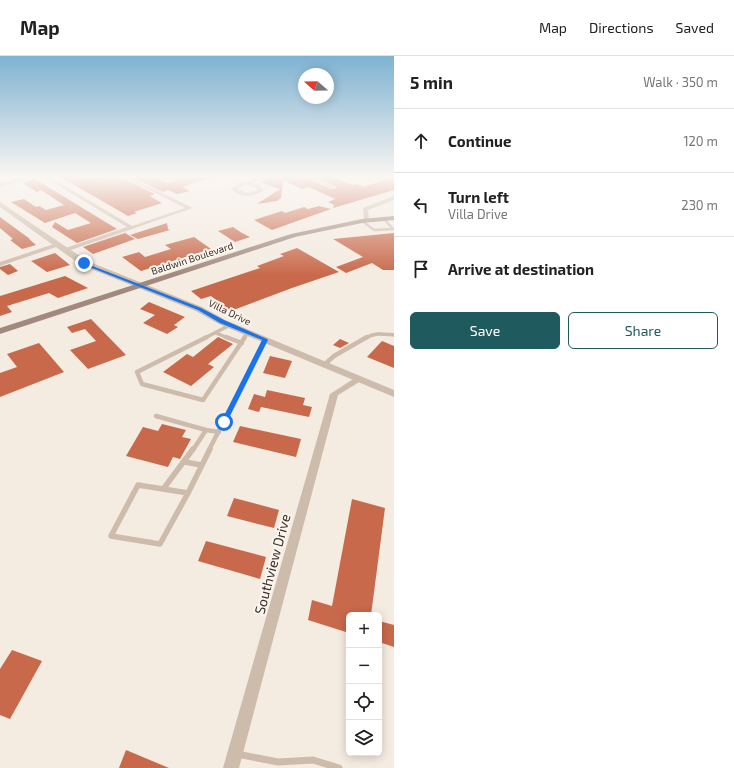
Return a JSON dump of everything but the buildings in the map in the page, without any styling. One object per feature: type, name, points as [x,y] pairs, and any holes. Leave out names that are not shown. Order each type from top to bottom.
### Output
[{"type":"main road","name":"Baldwin Boulevard","points":[[0,331],[293,235],[364,220],[394,218]]},
{"type":"street","name":"Villa Drive","points":[[7,209],[84,263],[199,309],[230,325],[394,394]]},
{"type":"street","points":[[101,209],[132,228]]},
{"type":"street","points":[[65,250],[186,209]]},
{"type":"street","points":[[364,220],[365,209]]},
{"type":"street","points":[[0,264],[57,245]]},
{"type":"street","name":"Southview Drive","points":[[232,768],[334,394],[358,379]]},
{"type":"lane","points":[[364,220],[374,230],[393,229],[384,219]]},
{"type":"lane","points":[[230,325],[137,372],[142,384],[203,400],[248,332]]},
{"type":"lane","points":[[216,332],[242,343]]},
{"type":"lane","points":[[324,364],[334,356],[372,334],[378,333],[394,335]]},
{"type":"lane","points":[[188,493],[138,485],[111,536],[160,544],[188,493],[265,340]]},
{"type":"lane","points":[[156,416],[206,430],[219,432]]},
{"type":"lane","points":[[164,488],[185,462],[206,430]]},
{"type":"lane","points":[[185,462],[201,465]]},
{"type":"lane","points":[[236,753],[278,762],[313,760],[339,768]]},
{"type":"route","points":[[84,263],[199,309],[222,322],[265,340],[224,422]]}]
